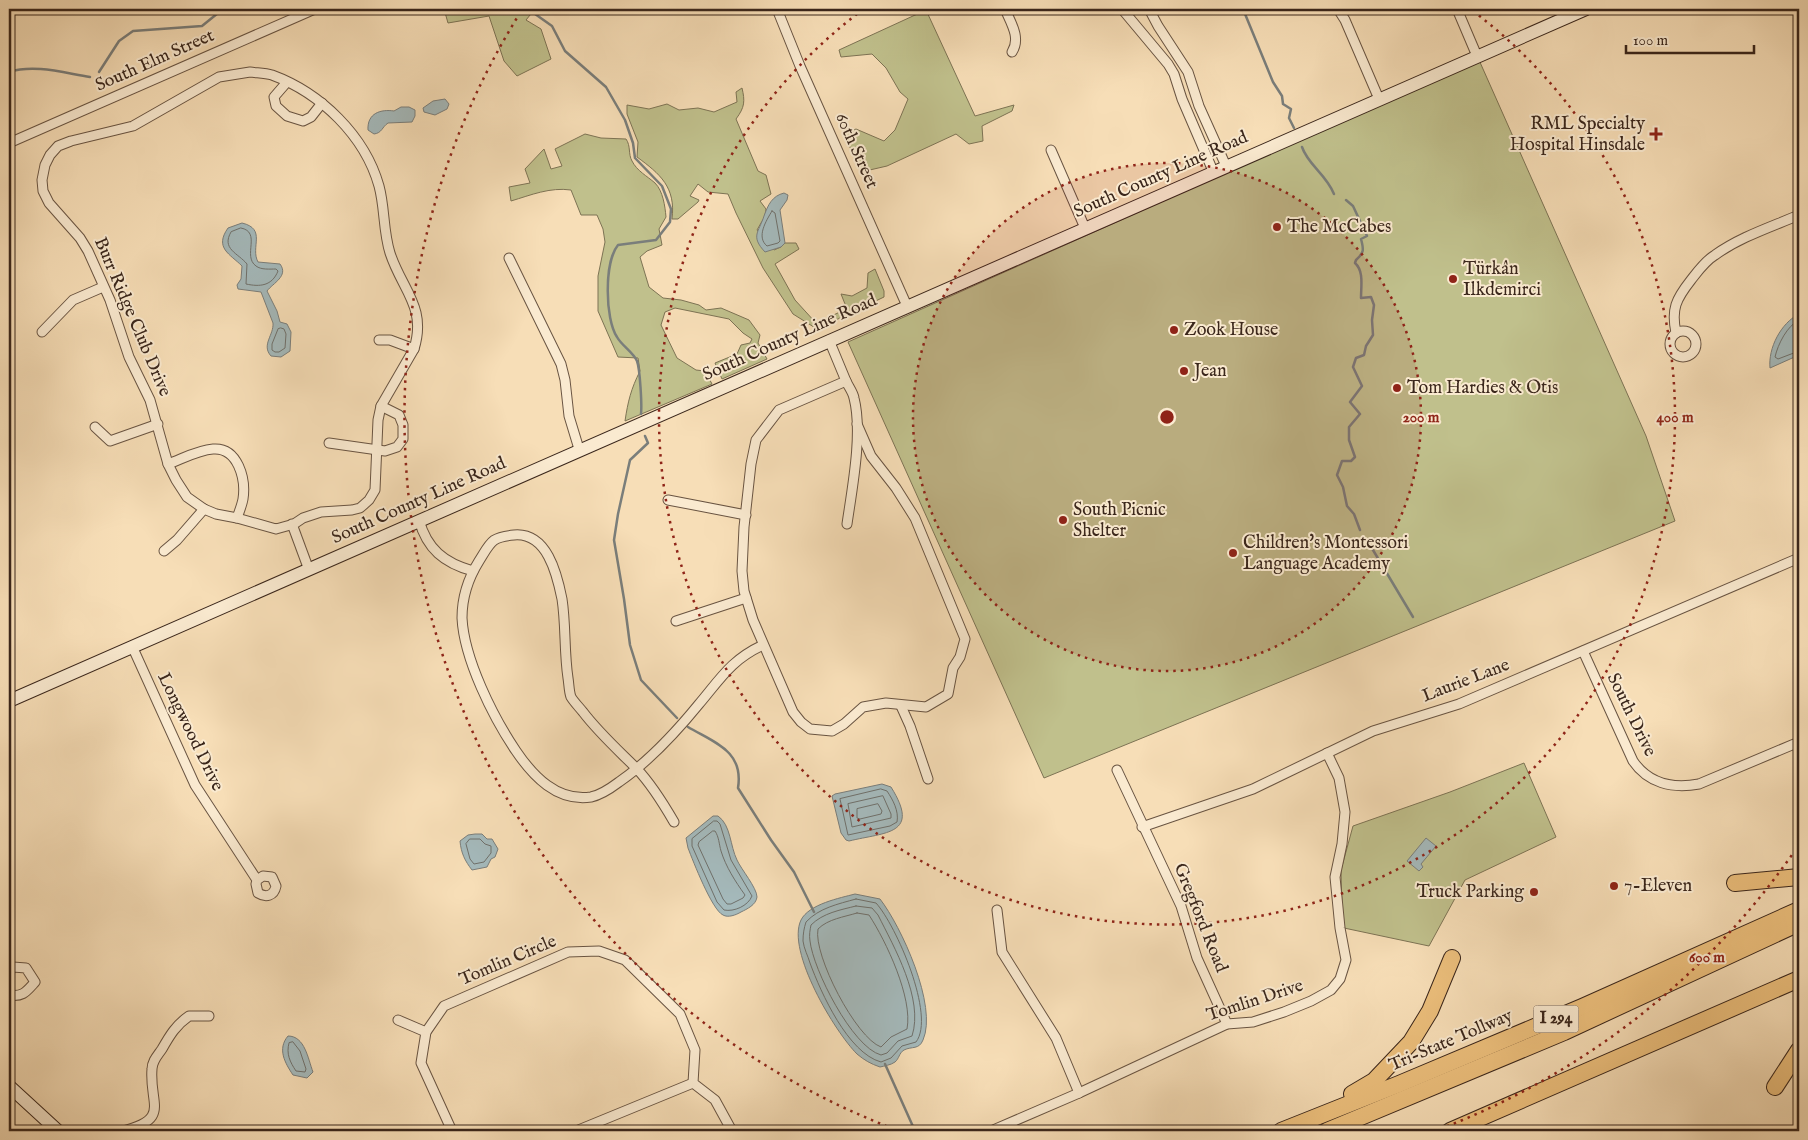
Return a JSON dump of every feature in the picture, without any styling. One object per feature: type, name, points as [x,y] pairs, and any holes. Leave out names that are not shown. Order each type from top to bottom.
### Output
[{"type":"highway","points":[[1735,883],[1799,877]]},
{"type":"highway","name":"Tri-State Tollway","points":[[1281,1131],[1546,1022],[1799,910]]},
{"type":"highway","name":"Tri-State Tollway","points":[[1327,1131],[1564,1032],[1799,923]]},
{"type":"highway","points":[[1309,1119],[1374,1081],[1411,1042],[1430,1012],[1452,958]]},
{"type":"highway","points":[[1450,1131],[1799,979]]},
{"type":"highway","points":[[1775,1087],[1799,1050]]},
{"type":"main road","name":"South County Line Road","points":[[9,701],[1379,98],[1586,9]]},
{"type":"main road","points":[[9,1086],[58,1131]]},
{"type":"street","name":"South Elm Street","points":[[9,143],[315,9]]},
{"type":"street","name":"60th Street","points":[[777,9],[804,75],[907,306]]},
{"type":"street","points":[[1005,9],[1015,34],[1015,48],[1012,52]]},
{"type":"street","points":[[1122,9],[1168,64],[1174,74],[1213,172]]},
{"type":"street","points":[[1149,9],[1188,72],[1199,106],[1226,166]]},
{"type":"street","points":[[1338,9],[1345,20],[1379,98]]},
{"type":"street","points":[[1457,9],[1477,56]]},
{"type":"street","name":"Burr Ridge Club Drive","points":[[250,72],[272,75],[287,82],[322,103],[345,125],[368,157],[378,184],[390,253],[416,309],[417,332],[414,349],[381,406],[378,420],[375,490],[370,500],[360,508],[321,512],[276,529],[216,514],[204,509],[188,496],[168,464],[150,400],[129,357],[110,300],[88,251],[80,238],[49,203],[43,191],[42,180],[45,165],[50,155],[58,146],[142,123],[219,77],[250,72]]},
{"type":"street","points":[[287,82],[274,97],[276,106],[287,116],[304,121],[311,117],[322,103]]},
{"type":"street","points":[[1051,150],[1085,228]]},
{"type":"street","points":[[1676,333],[1673,312],[1677,299],[1701,267],[1714,255],[1740,240],[1799,215]]},
{"type":"street","points":[[509,258],[561,364],[565,380],[569,416],[579,450]]},
{"type":"street","points":[[42,332],[72,300],[103,287]]},
{"type":"street","points":[[380,340],[390,340],[414,349]]},
{"type":"street","points":[[828,340],[854,397],[857,424],[855,465],[846,524]]},
{"type":"street","points":[[846,381],[779,410],[756,440],[751,464],[744,527],[742,571],[746,598],[763,645],[793,712],[810,729],[832,731],[844,724],[863,707],[886,703],[926,707],[948,694],[953,668],[960,657],[965,639],[915,518],[896,488],[871,456],[857,424]]},
{"type":"street","points":[[328,443],[385,451],[397,447],[403,438],[403,425],[399,415],[381,406]]},
{"type":"street","points":[[95,428],[110,441],[158,424]]},
{"type":"street","points":[[168,464],[205,450],[224,450],[232,456],[240,469],[244,483],[243,500],[237,518]]},
{"type":"street","points":[[855,465],[871,456]]},
{"type":"street","points":[[668,500],[746,515]]},
{"type":"street","points":[[164,551],[177,540],[204,509]]},
{"type":"street","points":[[419,520],[426,539],[436,552],[454,564],[473,571]]},
{"type":"street","points":[[292,524],[309,570]]},
{"type":"street","points":[[674,822],[654,789],[636,769],[598,732],[571,697],[566,666],[563,604],[558,578],[548,555],[533,539],[519,534],[500,536],[490,543],[473,571],[465,595],[462,618],[467,646],[477,676],[493,712],[522,760],[545,785],[561,794],[578,798],[593,797],[636,769],[698,706],[726,669],[745,654],[763,645]]},
{"type":"street","name":"Laurie Lane","points":[[1142,827],[1253,789],[1373,731],[1459,704],[1799,558]]},
{"type":"street","points":[[676,621],[746,598]]},
{"type":"street","name":"Longwood Drive","points":[[132,646],[195,785],[257,880]]},
{"type":"street","name":"South Drive","points":[[1583,651],[1633,761],[1641,772],[1660,783],[1688,786],[1699,784],[1799,742]]},
{"type":"street","points":[[901,706],[910,726],[928,779]]},
{"type":"street","name":"Tomlin Drive","points":[[991,1131],[1079,1093],[1226,1024],[1253,1022],[1284,1012],[1311,1002],[1331,990],[1340,979],[1346,960],[1340,928],[1335,877],[1342,844],[1345,812],[1339,778],[1327,753]]},
{"type":"street","name":"Gregford Road","points":[[1117,770],[1142,827],[1181,906],[1197,958],[1226,1024]]},
{"type":"street","points":[[997,910],[1002,952],[1056,1038],[1079,1093]]},
{"type":"street","name":"Tomlin Circle","points":[[452,1131],[422,1062],[426,1032],[444,1006],[568,952],[599,951],[625,960],[680,1014],[695,1050],[697,1085]]},
{"type":"street","points":[[9,972],[13,967],[26,968],[35,982],[25,994],[9,995]]},
{"type":"street","points":[[123,1131],[136,1128],[148,1122],[154,1114],[152,1067],[173,1029],[188,1016],[209,1016]]},
{"type":"street","points":[[398,1020],[426,1032]]},
{"type":"street","points":[[576,1131],[697,1085],[715,1100],[732,1131]]},
{"type":"green space","points":[[444,9],[535,9],[526,20],[541,29],[551,59],[517,76],[504,61],[489,16],[448,23]]},
{"type":"green space","points":[[926,10],[975,116],[1014,105],[1012,111],[982,126],[983,141],[969,144],[956,134],[887,166],[861,172],[844,134],[856,129],[884,141],[895,130],[908,99],[900,92],[886,68],[872,54],[841,57],[839,50]]},
{"type":"green space","points":[[1479,60],[1646,436],[1675,521],[1044,778],[848,342]]},
{"type":"green space","points":[[742,88],[744,104],[736,119],[758,171],[766,175],[771,194],[760,201],[766,209],[765,216],[757,230],[774,250],[785,243],[796,243],[799,249],[775,264],[795,300],[816,323],[840,312],[845,304],[841,294],[852,296],[867,288],[868,273],[875,269],[884,291],[884,297],[817,329],[793,314],[763,268],[728,194],[708,192],[698,184],[690,196],[699,200],[698,202],[678,219],[672,219],[673,208],[665,182],[653,169],[637,157],[638,142],[627,114],[627,105],[649,109],[667,104],[679,110],[698,108],[714,112],[737,102],[736,92]]},
{"type":"green space","points":[[585,134],[601,138],[626,139],[634,165],[658,186],[662,194],[666,217],[659,229],[662,245],[647,251],[640,257],[649,287],[663,298],[699,305],[706,310],[721,308],[749,320],[760,335],[758,343],[767,359],[722,379],[715,363],[737,354],[741,345],[750,343],[752,339],[729,319],[675,308],[665,312],[661,325],[677,358],[696,370],[705,371],[712,384],[625,421],[630,395],[640,371],[638,358],[618,357],[598,311],[598,276],[605,242],[603,229],[597,215],[581,215],[571,190],[548,191],[511,201],[509,187],[530,183],[525,169],[544,149],[551,169],[562,166],[555,149]]},
{"type":"green space","points":[[1524,763],[1556,837],[1465,880],[1429,946],[1344,928],[1341,870],[1353,826],[1450,792]]},
{"type":"water","points":[[445,99],[449,104],[447,109],[435,115],[424,112],[423,108],[433,101]]},
{"type":"water","points":[[401,107],[409,107],[415,110],[412,122],[388,123],[374,134],[368,130],[368,124],[376,113],[394,111]]},
{"type":"water","points":[[784,193],[788,195],[787,200],[780,210],[785,243],[781,247],[765,252],[758,242],[758,230],[771,202],[776,196]]},
{"type":"water","points":[[242,223],[250,226],[256,234],[256,256],[258,262],[280,264],[282,268],[281,276],[267,291],[280,322],[287,324],[291,332],[290,351],[281,357],[271,356],[268,352],[267,348],[273,323],[261,292],[238,289],[237,285],[241,279],[242,266],[223,246],[224,235],[228,228]]},
{"type":"water","points":[[1799,314],[1799,355],[1770,368],[1771,352],[1777,337],[1787,323]]},
{"type":"water","points":[[882,784],[891,787],[899,803],[902,814],[901,823],[895,829],[886,833],[849,841],[846,840],[841,833],[832,796]]},
{"type":"water","points":[[713,816],[718,816],[728,830],[737,860],[752,884],[757,897],[746,910],[732,916],[723,915],[714,904],[694,863],[686,838]]},
{"type":"water","points":[[482,834],[487,839],[492,839],[498,849],[495,857],[491,859],[487,867],[472,870],[464,857],[460,841],[468,835]]},
{"type":"water","points":[[1426,838],[1436,846],[1421,864],[1423,867],[1419,871],[1407,861]]},
{"type":"water","points":[[855,894],[880,899],[888,911],[898,928],[915,967],[926,1007],[926,1025],[921,1043],[917,1047],[904,1050],[893,1063],[880,1067],[868,1062],[857,1054],[837,1028],[815,990],[800,951],[798,934],[801,920],[805,914],[825,902]]},
{"type":"water","points":[[288,1036],[298,1040],[305,1049],[313,1072],[307,1078],[293,1075],[287,1066],[283,1056],[283,1046]]},
{"type":"waterway","points":[[99,72],[119,41],[133,31],[202,26],[223,9]]},
{"type":"waterway","points":[[528,9],[552,26],[565,51],[606,87],[625,120],[633,143],[635,158],[662,186],[671,209],[670,222],[656,240],[618,245],[613,253],[608,277],[608,304],[613,329],[619,340],[635,358],[638,365],[641,414]]},
{"type":"waterway","points":[[1243,9],[1273,82],[1282,96],[1283,104],[1291,109],[1289,118],[1294,128]]},
{"type":"waterway","points":[[9,72],[39,69],[90,77]]},
{"type":"waterway","points":[[1302,147],[1308,159],[1331,187],[1334,194]]},
{"type":"waterway","points":[[1346,200],[1353,206],[1367,236],[1361,239],[1363,251],[1355,263],[1361,274],[1361,298],[1371,297],[1374,305],[1373,335],[1366,346],[1364,355],[1356,358],[1353,367],[1362,386],[1350,402],[1360,414],[1349,427],[1349,440],[1355,457],[1351,461],[1342,461],[1337,475],[1343,487],[1347,506],[1354,514],[1360,530]]},
{"type":"waterway","points":[[645,436],[648,443],[630,460],[614,540],[630,645],[641,680],[677,718]]},
{"type":"waterway","points":[[1367,540],[1413,617]]},
{"type":"waterway","points":[[688,727],[717,744],[732,757],[737,765],[739,775],[738,788],[794,872],[814,912]]},
{"type":"waterway","points":[[885,1064],[915,1131]]},
{"type":"place","name":"RML Specialty Hospital Hinsdale","points":[[1656,134]]},
{"type":"place","name":"The McCabes","points":[[1277,227]]},
{"type":"place","name":"Türkân Ilkdemirci","points":[[1453,279]]},
{"type":"place","name":"Zook House","points":[[1174,330]]},
{"type":"place","name":"Jean","points":[[1184,371]]},
{"type":"place","name":"Tom Hardies & Otis","points":[[1397,388]]},
{"type":"place","name":"South Picnic Shelter","points":[[1063,520]]},
{"type":"place","name":"Children's Montessori Language Academy","points":[[1233,553]]},
{"type":"place","name":"7-Eleven","points":[[1614,886]]},
{"type":"place","name":"Truck Parking","points":[[1534,892]]}]
